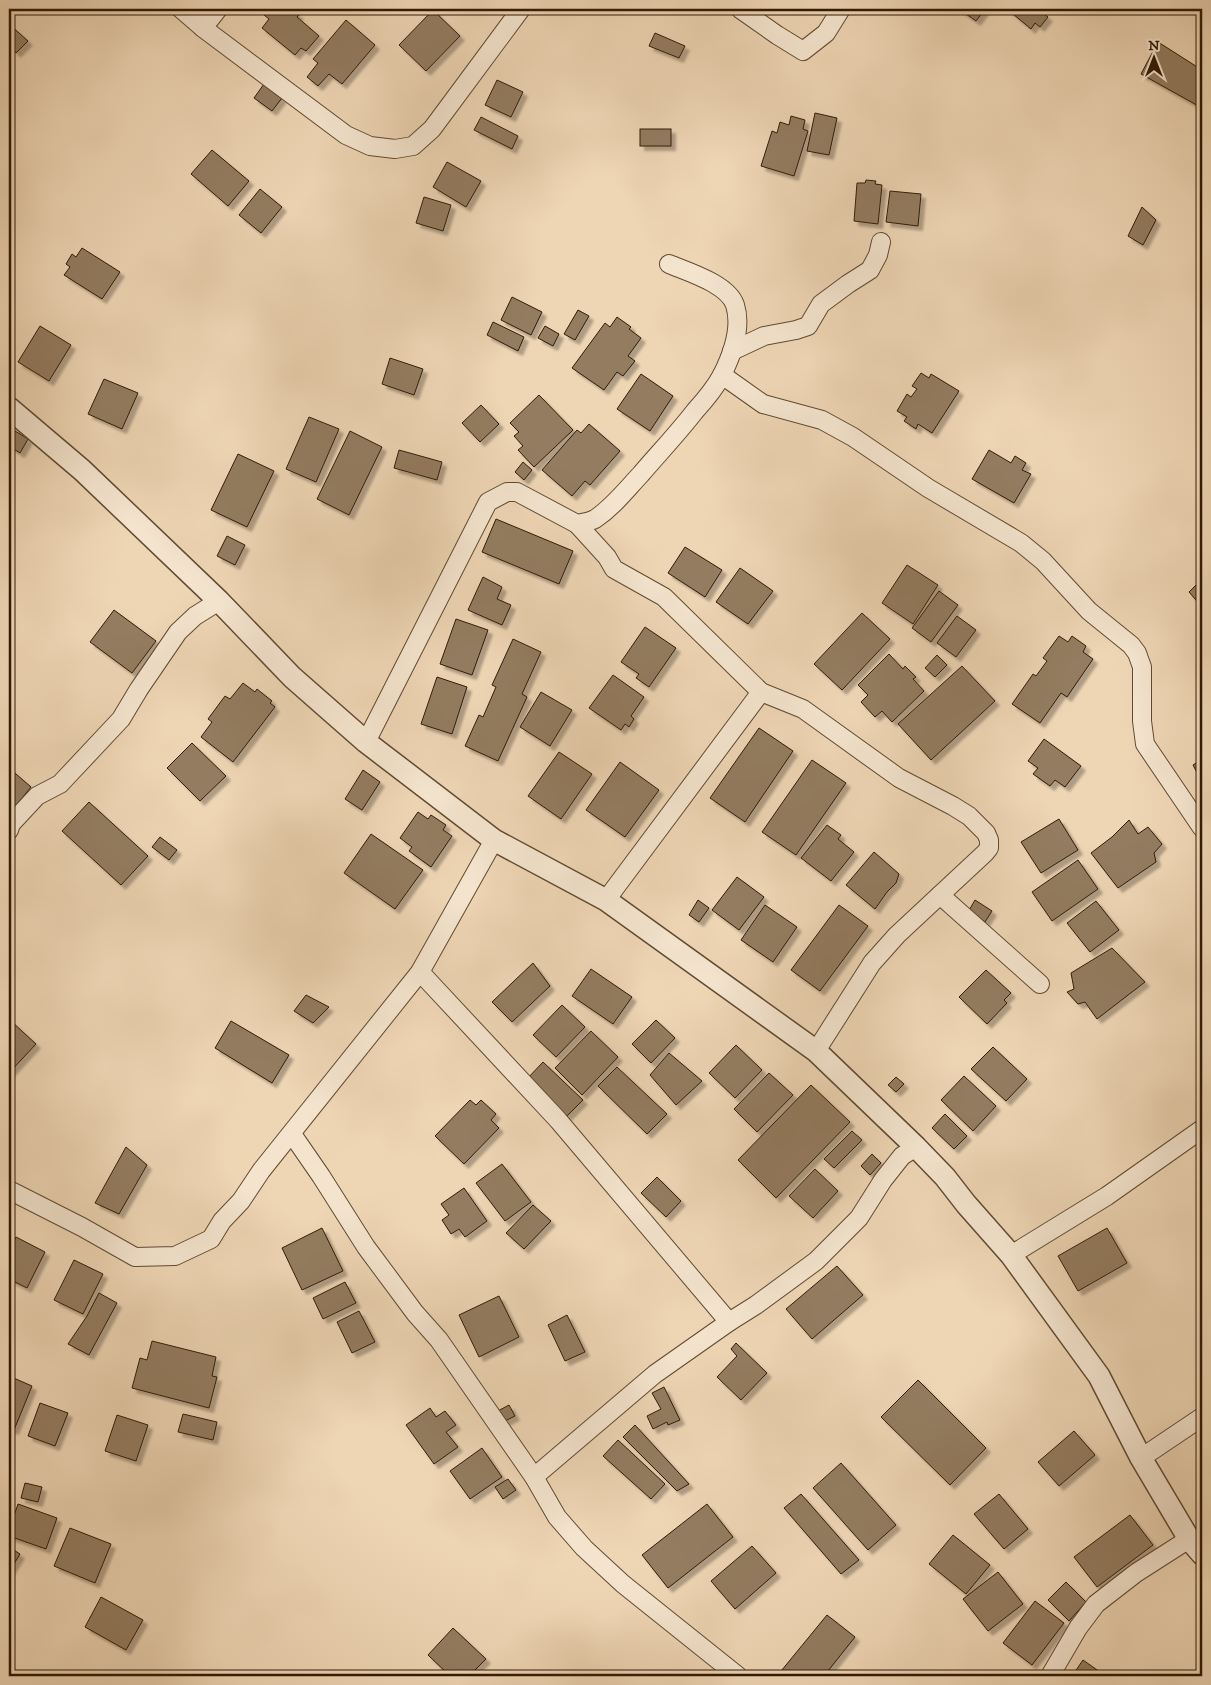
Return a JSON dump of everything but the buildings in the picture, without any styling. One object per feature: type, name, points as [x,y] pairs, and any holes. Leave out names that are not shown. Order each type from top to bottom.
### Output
[{"type":"street","points":[[181,9],[203,28],[346,135],[370,146],[395,149],[413,146],[432,129],[521,9]]},
{"type":"street","points":[[203,28],[218,9]]},
{"type":"street","points":[[740,9],[803,51],[826,33],[842,9]]},
{"type":"street","points":[[732,350],[764,336],[808,326],[821,304],[870,270],[878,255],[881,242]]},
{"type":"street","points":[[577,524],[593,520],[612,506],[674,438],[705,400],[722,375],[732,350],[737,319],[735,304],[716,285],[669,264]]},
{"type":"street","points":[[722,375],[763,404],[822,420],[853,437],[928,488],[1021,543],[1043,561],[1089,611],[1131,645],[1137,653],[1142,667],[1142,721],[1145,744],[1202,828]]},
{"type":"street","points":[[9,408],[82,470],[219,602],[292,677],[366,742],[494,840],[606,900],[816,1051],[916,1146],[1011,1255],[1099,1376],[1142,1458],[1196,1546],[1136,1573],[1096,1604],[1078,1628],[1050,1676]]},
{"type":"street","points":[[366,742],[438,604],[488,502],[508,492],[516,492],[577,524],[607,557],[614,569],[664,597],[761,692],[802,709],[899,778],[970,816],[986,833],[989,840],[989,848],[897,936],[872,963],[816,1051]]},
{"type":"street","points":[[9,830],[11,824],[37,796],[60,784],[121,719],[138,689],[178,632],[195,616],[219,602]]},
{"type":"street","points":[[606,900],[761,692]]},
{"type":"street","points":[[9,1190],[82,1227],[135,1257],[175,1256],[211,1239],[222,1221],[241,1201],[261,1170],[292,1134],[420,972],[494,840]]},
{"type":"street","points":[[940,895],[1040,984]]},
{"type":"street","points":[[420,972],[564,1127],[729,1322]]},
{"type":"street","points":[[1011,1255],[1107,1196],[1202,1130]]},
{"type":"street","points":[[292,1134],[372,1254],[415,1313],[439,1340],[534,1477],[557,1517],[584,1548],[624,1584],[738,1676]]},
{"type":"street","points":[[534,1477],[655,1374],[756,1305],[816,1261],[858,1218],[883,1180],[902,1156],[916,1146]]},
{"type":"street","points":[[1142,1458],[1202,1417]]}]
